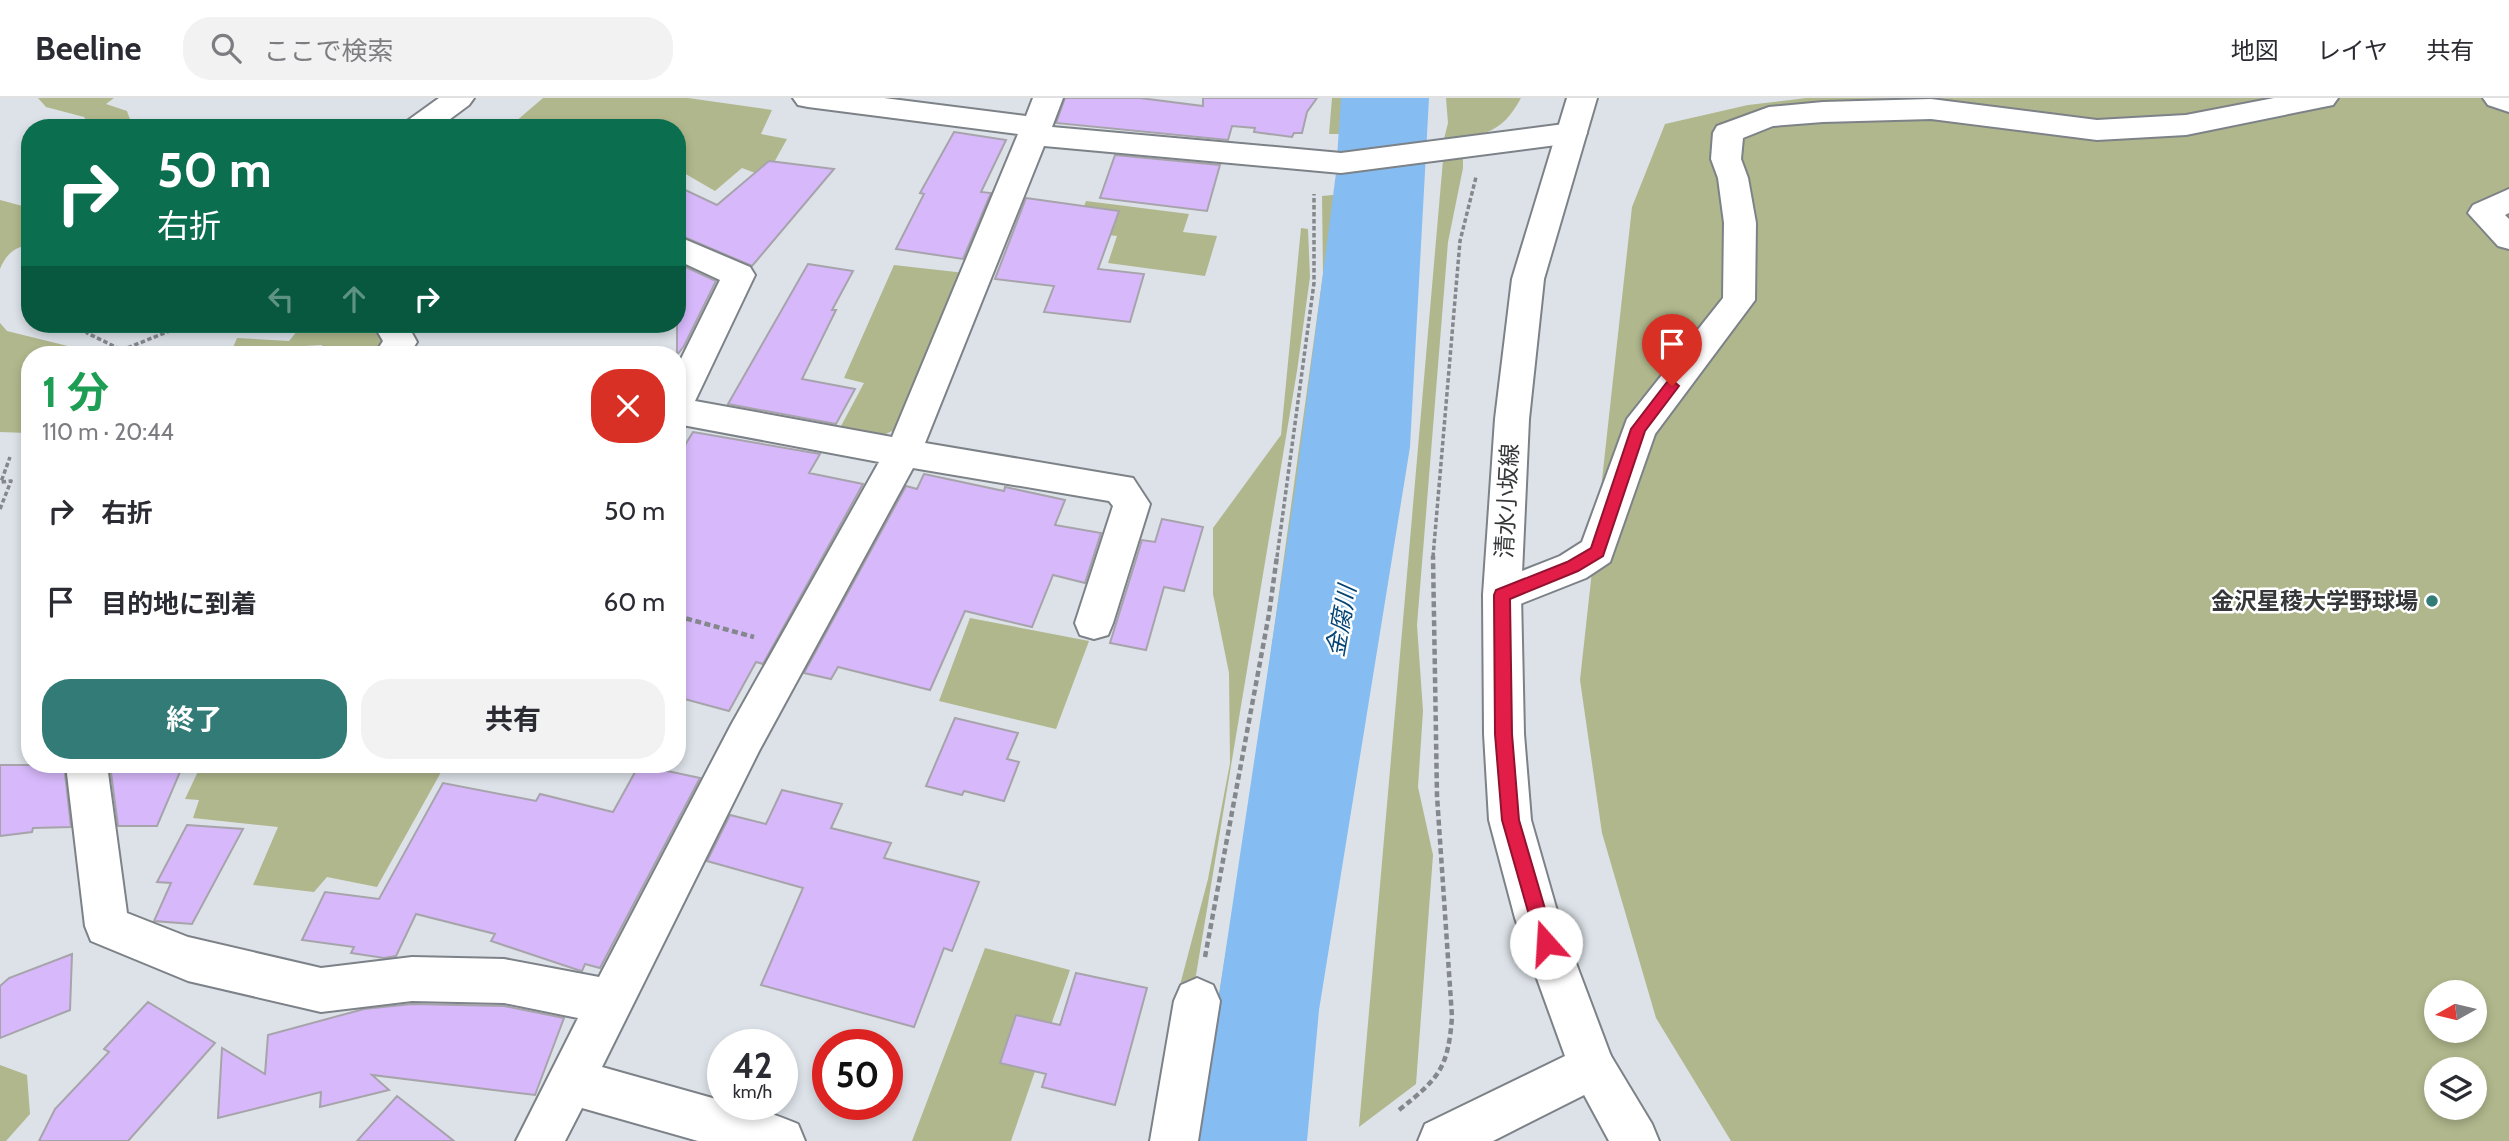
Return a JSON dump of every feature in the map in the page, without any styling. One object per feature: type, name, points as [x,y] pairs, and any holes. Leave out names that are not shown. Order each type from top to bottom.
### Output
[{"type":"street","points":[[430,119],[458,98]]},
{"type":"street","points":[[808,98],[1035,131],[1328,162],[1478,147],[1572,133]]},
{"type":"street","points":[[540,1141],[746,738],[903,453],[1048,98]]},
{"type":"street","name":"清水小坂線","points":[[1582,98],[1528,279],[1512,419],[1502,595],[1504,734],[1510,820],[1537,918],[1592,1067],[1635,1141]]},
{"type":"street","points":[[1502,595],[1573,567],[1597,551],[1639,429],[1739,300],[1740,223],[1733,178],[1726,159],[1728,133],[1769,117],[1823,112],[1931,109],[2097,130],[2186,125],[2323,98]]},
{"type":"street","points":[[2497,98],[2509,102]]},
{"type":"street","points":[[2509,200],[2484,213],[2509,238]]},
{"type":"street","points":[[686,251],[739,275],[686,384]]},
{"type":"street","points":[[686,413],[903,453],[1120,488],[1132,504],[1094,623]]},
{"type":"street","points":[[87,773],[107,926],[188,959],[321,990],[412,979],[503,981],[610,1002]]},
{"type":"street","points":[[1174,1141],[1197,1001]]},
{"type":"street","points":[[1442,1141],[1592,1067]]},
{"type":"street","points":[[570,1081],[781,1141]]},
{"type":"path","points":[[1399,1110],[1428,1087],[1445,1067],[1450,1048],[1452,1017],[1437,796],[1432,568],[1460,241],[1478,147]]},
{"type":"path","points":[[1197,1001],[1271,600],[1328,162]]},
{"type":"path","points":[[87,333],[114,346]]},
{"type":"path","points":[[132,346],[164,333]]},
{"type":"path","points":[[0,509],[11,481],[1,482],[10,457]]},
{"type":"path","points":[[686,618],[796,648]]},
{"type":"green space","points":[[38,98],[114,98],[106,104],[127,111],[130,119],[85,119],[46,107]]},
{"type":"green space","points":[[543,98],[688,98],[772,110],[761,134],[787,139],[766,177],[742,168],[715,191],[686,174],[686,119],[518,119]]},
{"type":"green space","points":[[1332,98],[1351,98],[1348,134],[1329,134]]},
{"type":"green space","points":[[1446,98],[1521,98],[1506,120],[1490,131],[1444,139],[1448,123]]},
{"type":"green space","points":[[1806,98],[2509,98],[2509,1141],[1731,1141],[1656,1018],[1602,833],[1580,680],[1632,207],[1665,124],[1748,105]]},
{"type":"green space","points":[[1463,155],[1463,168],[1448,242],[1417,625],[1423,711],[1418,787],[1433,855],[1416,1084],[1359,1127],[1443,160]]},
{"type":"green space","points":[[1343,194],[1302,557],[1221,1141],[1195,1141],[1249,811],[1323,274],[1322,196]]},
{"type":"green space","points":[[0,200],[21,206],[21,247],[11,252],[0,269]]},
{"type":"green space","points":[[1086,201],[1189,214],[1183,232],[1217,236],[1205,276],[1108,263],[1117,236],[1075,231]]},
{"type":"green space","points":[[1301,228],[1308,229],[1310,277],[1297,371],[1194,987],[1180,985],[1208,879],[1230,763],[1229,673],[1213,594],[1213,528],[1281,435]]},
{"type":"green space","points":[[894,265],[965,273],[897,429],[881,436],[840,428],[864,383],[844,378]]},
{"type":"green space","points":[[0,323],[7,331],[68,346],[21,346],[21,433],[0,432]]},
{"type":"green space","points":[[296,333],[387,333],[385,346],[234,346],[237,338],[289,341]]},
{"type":"green space","points":[[970,618],[1089,641],[1056,729],[939,701]]},
{"type":"green space","points":[[197,773],[441,773],[377,887],[327,877],[314,892],[253,885],[278,827],[193,818],[199,800],[185,799]]},
{"type":"green space","points":[[985,948],[1070,970],[1011,1141],[912,1141]]},
{"type":"green space","points":[[0,1065],[27,1075],[30,1114],[6,1141],[0,1141]]},
{"type":"building","points":[[1065,98],[1140,98],[1203,106],[1203,98],[1317,98],[1307,112],[1302,133],[1294,133],[1292,137],[1254,132],[1255,128],[1232,126],[1228,140],[1056,123]]},
{"type":"building","points":[[954,132],[1006,140],[981,192],[991,193],[963,259],[896,249],[924,194],[920,193]]},
{"type":"building","points":[[1115,155],[1220,165],[1207,211],[1100,198]]},
{"type":"building","points":[[769,161],[834,169],[752,266],[686,238],[686,190],[717,205]]},
{"type":"building","points":[[1026,198],[1119,211],[1098,269],[1144,274],[1130,322],[1044,312],[1054,286],[995,279]]},
{"type":"building","points":[[808,264],[853,271],[832,310],[836,310],[802,379],[855,389],[836,424],[728,404]]},
{"type":"building","points":[[686,267],[716,281],[684,346],[677,346],[677,333],[686,333]]},
{"type":"building","points":[[693,432],[820,454],[809,473],[863,484],[763,664],[756,662],[729,711],[686,699],[686,443]]},
{"type":"building","points":[[924,474],[1004,491],[1005,487],[1065,500],[1055,525],[1101,533],[1085,583],[1053,575],[1032,627],[965,611],[930,690],[838,667],[831,679],[804,673],[906,486],[917,489]]},
{"type":"building","points":[[1162,519],[1203,527],[1184,591],[1164,587],[1146,650],[1110,643],[1142,540],[1155,542]]},
{"type":"building","points":[[955,718],[1018,733],[1007,759],[1019,762],[1004,801],[964,791],[962,795],[926,786]]},
{"type":"building","points":[[0,765],[21,765],[21,773],[65,773],[71,827],[33,828],[32,832],[0,836]]},
{"type":"building","points":[[111,773],[180,773],[157,826],[118,826]]},
{"type":"building","points":[[635,773],[677,773],[700,778],[600,968],[585,964],[582,971],[578,970],[491,941],[495,934],[416,914],[396,956],[384,958],[351,953],[354,947],[302,940],[325,892],[379,899],[443,783],[536,801],[540,794],[613,812]]},
{"type":"building","points":[[782,790],[842,804],[831,828],[891,843],[884,858],[979,882],[952,951],[944,948],[914,1027],[761,985],[803,888],[707,861],[730,815],[766,824]]},
{"type":"building","points":[[187,825],[243,829],[192,924],[154,921],[171,883],[157,882]]},
{"type":"building","points":[[72,954],[70,1010],[0,1038],[0,986],[9,978]]},
{"type":"building","points":[[1076,973],[1147,988],[1115,1105],[1042,1087],[1046,1074],[1000,1063],[1016,1015],[1060,1025]]},
{"type":"building","points":[[148,1002],[215,1043],[128,1141],[39,1141],[55,1109],[109,1052],[104,1049]]},
{"type":"building","points":[[412,1004],[504,1006],[564,1018],[535,1095],[372,1075],[389,1090],[320,1107],[321,1092],[218,1118],[222,1048],[265,1074],[268,1035],[364,1009]]},
{"type":"building","points":[[397,1096],[454,1141],[357,1141]]},
{"type":"waterway","points":[[1226,1141],[1318,483],[1355,173],[1359,98]]},
{"type":"waterway","name":"金腐川","points":[[1257,1141],[1272,1010],[1373,447],[1398,98]]},
{"type":"place","name":"金沢星稜大学野球場","points":[[2432,601]]},
{"type":"route","points":[[1546,943],[1510,820],[1504,734],[1502,595],[1573,567],[1597,551],[1639,429],[1672,386]]}]
